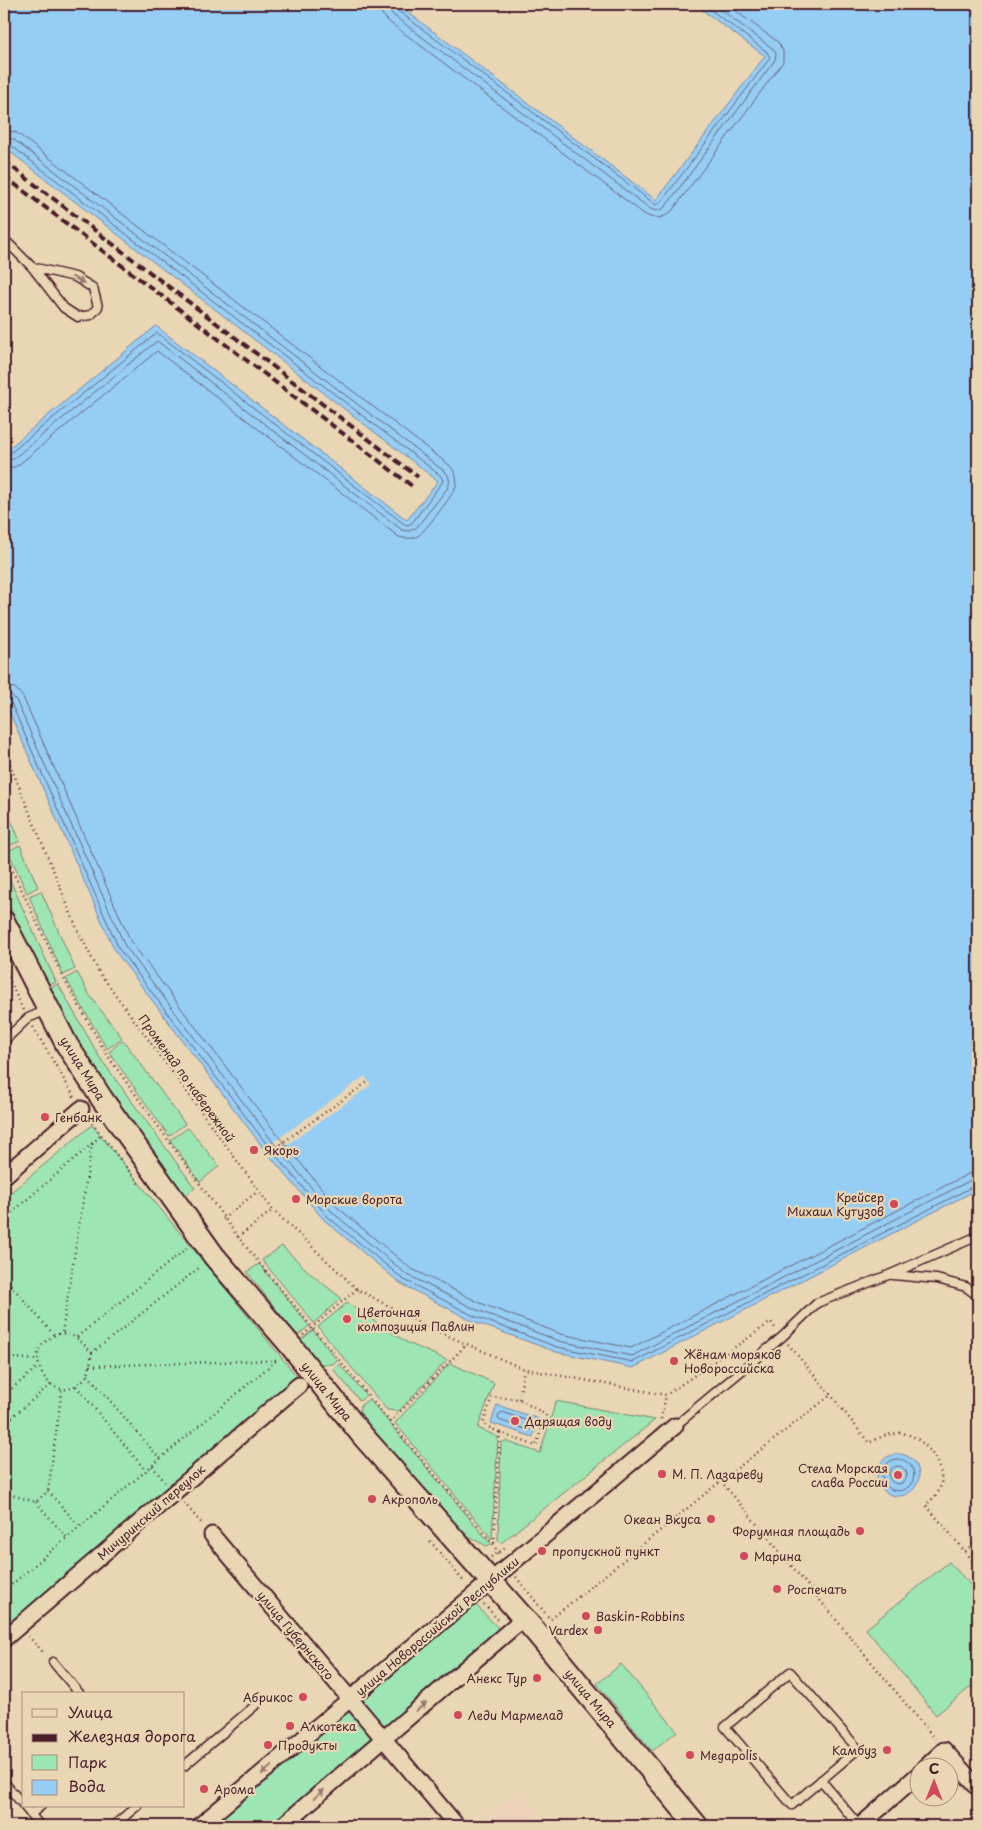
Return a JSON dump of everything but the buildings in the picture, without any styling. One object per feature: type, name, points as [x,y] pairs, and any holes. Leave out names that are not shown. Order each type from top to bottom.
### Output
[{"type":"street","name":"улица Мира","points":[[4,922],[67,1045],[102,1099],[281,1353],[362,1435],[491,1580],[537,1623],[698,1826]]},
{"type":"street","points":[[4,1176],[81,1109]]},
{"type":"street","name":"Мичуринский переулок","points":[[4,1639],[298,1385]]},
{"type":"street","name":"улица Новороссийской Республики","points":[[199,1826],[675,1426]]},
{"type":"street","name":"улица Губернского","points":[[212,1535],[457,1826]]},
{"type":"street","points":[[282,1826],[384,1738],[537,1623]]},
{"type":"street","points":[[936,1758],[944,1750],[978,1788]]},
{"type":"street","points":[[860,1826],[910,1782]]},
{"type":"lane","points":[[4,239],[32,267],[64,308],[78,317],[91,315],[98,307],[92,288],[75,277],[32,267]]},
{"type":"lane","points":[[4,1041],[28,1018],[48,1009]]},
{"type":"lane","points":[[675,1426],[782,1337],[818,1303],[978,1236]]},
{"type":"lane","points":[[891,1274],[944,1281],[966,1287],[978,1296]]},
{"type":"lane","points":[[53,1662],[78,1692]]},
{"type":"lane","points":[[790,1672],[858,1749],[821,1780],[792,1804],[725,1727],[790,1672]]},
{"type":"lane","points":[[185,1765],[258,1703]]},
{"type":"lane","points":[[821,1780],[860,1826]]},
{"type":"lane","points":[[4,1782],[22,1804]]},
{"type":"lane","points":[[26,1808],[40,1826]]},
{"type":"lane","points":[[31,1814],[38,1808]]},
{"type":"lane","points":[[114,1826],[135,1808]]},
{"type":"path","name":"Променад по набережной","points":[[4,750],[78,931],[99,972],[273,1210],[357,1289],[425,1326],[524,1369],[666,1395],[771,1322],[869,1444],[884,1435],[903,1433],[918,1439],[934,1455],[942,1475],[938,1493],[926,1505],[978,1567]]},
{"type":"path","points":[[4,853],[63,978],[107,1055],[238,1237],[494,1545],[497,1552],[509,1566],[537,1623],[831,1395]]},
{"type":"path","points":[[268,1153],[369,1081]]},
{"type":"path","points":[[4,1219],[101,1135]]},
{"type":"path","points":[[62,1333],[92,1144]]},
{"type":"path","points":[[223,1218],[258,1190]]},
{"type":"path","points":[[238,1237],[273,1210]]},
{"type":"path","points":[[77,1337],[188,1247]]},
{"type":"path","points":[[92,1353],[77,1337],[62,1333],[54,1335],[39,1348],[38,1367],[51,1384],[62,1389],[76,1386],[88,1375],[92,1353],[203,1265]]},
{"type":"path","points":[[4,1277],[54,1335]]},
{"type":"path","points":[[4,1591],[357,1289]]},
{"type":"path","points":[[390,1422],[467,1344]]},
{"type":"path","points":[[90,1366],[281,1353]]},
{"type":"path","points":[[4,1357],[38,1360]]},
{"type":"path","points":[[4,1395],[38,1367]]},
{"type":"path","points":[[520,1399],[524,1369]]},
{"type":"path","points":[[88,1375],[160,1459]]},
{"type":"path","points":[[4,1424],[51,1384]]},
{"type":"path","points":[[76,1386],[146,1470]]},
{"type":"path","points":[[36,1502],[48,1491],[62,1389]]},
{"type":"path","points":[[492,1397],[520,1399],[546,1416],[536,1446],[500,1433],[483,1424],[492,1397]]},
{"type":"path","points":[[494,1545],[500,1433]]},
{"type":"path","points":[[721,1481],[944,1750]]},
{"type":"path","points":[[48,1491],[80,1527]]},
{"type":"path","points":[[4,1493],[36,1502],[67,1538]]},
{"type":"path","points":[[965,1551],[978,1540]]},
{"type":"path","points":[[4,1580],[10,1586]]},
{"type":"shaded area","points":[[519,1792],[541,1817],[529,1826],[489,1826],[483,1820]]},
{"type":"green space","points":[[4,803],[20,841],[6,847],[4,841]]},
{"type":"green space","points":[[20,845],[38,887],[27,893],[8,851]]},
{"type":"green space","points":[[4,867],[56,982],[45,987],[4,894]]},
{"type":"green space","points":[[41,891],[75,969],[63,975],[29,896]]},
{"type":"green space","points":[[77,972],[90,996],[122,1038],[107,1049],[66,979]]},
{"type":"green space","points":[[58,984],[100,1058],[195,1188],[184,1196],[88,1067],[47,989]]},
{"type":"green space","points":[[123,1040],[185,1124],[169,1136],[109,1052]]},
{"type":"green space","points":[[92,1125],[299,1379],[4,1631],[4,1198]]},
{"type":"green space","points":[[188,1128],[219,1166],[200,1182],[170,1140]]},
{"type":"green space","points":[[282,1246],[311,1274],[341,1298],[314,1323],[262,1260]]},
{"type":"green space","points":[[259,1264],[309,1326],[297,1336],[247,1272]]},
{"type":"green space","points":[[347,1303],[408,1343],[447,1360],[399,1411],[387,1410],[318,1327]]},
{"type":"green space","points":[[313,1330],[337,1360],[333,1364],[318,1364],[301,1340]]},
{"type":"green space","points":[[450,1363],[494,1383],[478,1428],[498,1437],[492,1539],[395,1423]]},
{"type":"green space","points":[[339,1364],[366,1395],[360,1401],[334,1370]]},
{"type":"green space","points":[[369,1399],[491,1544],[487,1546],[466,1536],[358,1417],[361,1405]]},
{"type":"green space","points":[[556,1401],[655,1420],[501,1543],[498,1539],[501,1443],[505,1441],[540,1453]]},
{"type":"green space","points":[[949,1562],[978,1593],[978,1681],[936,1715],[866,1629]]},
{"type":"green space","points":[[474,1603],[500,1630],[384,1728],[360,1697]]},
{"type":"green space","points":[[621,1664],[677,1731],[652,1751],[597,1684]]},
{"type":"green space","points":[[347,1707],[374,1740],[273,1826],[204,1826]]},
{"type":"water","points":[[4,4],[397,4],[656,200],[765,56],[694,4],[978,4],[978,1189],[633,1368],[556,1352],[472,1321],[400,1283],[324,1220],[264,1149],[115,951],[4,700],[4,452],[156,326],[407,520],[438,481],[4,147]]},
{"type":"water","name":"Дарящая воду","points":[[497,1405],[539,1419],[533,1437],[491,1423]]},
{"type":"water","points":[[898,1454],[913,1460],[919,1475],[913,1490],[898,1496],[883,1490],[877,1475],[883,1460]]},
{"type":"pier","points":[[365,1076],[371,1085],[270,1157],[264,1149]]},
{"type":"railway","points":[[4,161],[418,477]]},
{"type":"railway","points":[[4,176],[412,486]]},
{"type":"place","name":"Генбанк","points":[[45,1117]]},
{"type":"place","name":"Якорь","points":[[254,1150]]},
{"type":"place","name":"Морские ворота","points":[[296,1199]]},
{"type":"place","name":"Крейсер Михаил Кутузов","points":[[894,1204]]},
{"type":"place","name":"Цветочная композиция Павлин","points":[[347,1319]]},
{"type":"place","name":"Жёнам моряков Новороссийска","points":[[674,1361]]},
{"type":"place","name":"Дарящая воду","points":[[515,1421]]},
{"type":"place","name":"М. П. Лазареву","points":[[662,1474]]},
{"type":"place","name":"Стела Морская слава России","points":[[898,1475]]},
{"type":"place","name":"Акрополь","points":[[372,1499]]},
{"type":"place","name":"Океан Вкуса","points":[[711,1519]]},
{"type":"place","name":"Форумная площадь","points":[[860,1531]]},
{"type":"place","name":"пропускной пункт","points":[[542,1551]]},
{"type":"place","name":"Марина","points":[[744,1556]]},
{"type":"place","name":"Роспечать","points":[[777,1589]]},
{"type":"place","name":"Baskin-Robbins","points":[[586,1616]]},
{"type":"place","name":"Vardex","points":[[598,1630]]},
{"type":"place","name":"Анекс Тур","points":[[537,1678]]},
{"type":"place","name":"Абрикос","points":[[303,1697]]},
{"type":"place","name":"Леди Мармелад","points":[[458,1715]]},
{"type":"place","name":"Алкотека","points":[[290,1726]]},
{"type":"place","name":"Продукты","points":[[268,1745]]},
{"type":"place","name":"Камбуз","points":[[887,1750]]},
{"type":"place","name":"Megapolis","points":[[690,1755]]},
{"type":"place","name":"Арома","points":[[204,1789]]}]
